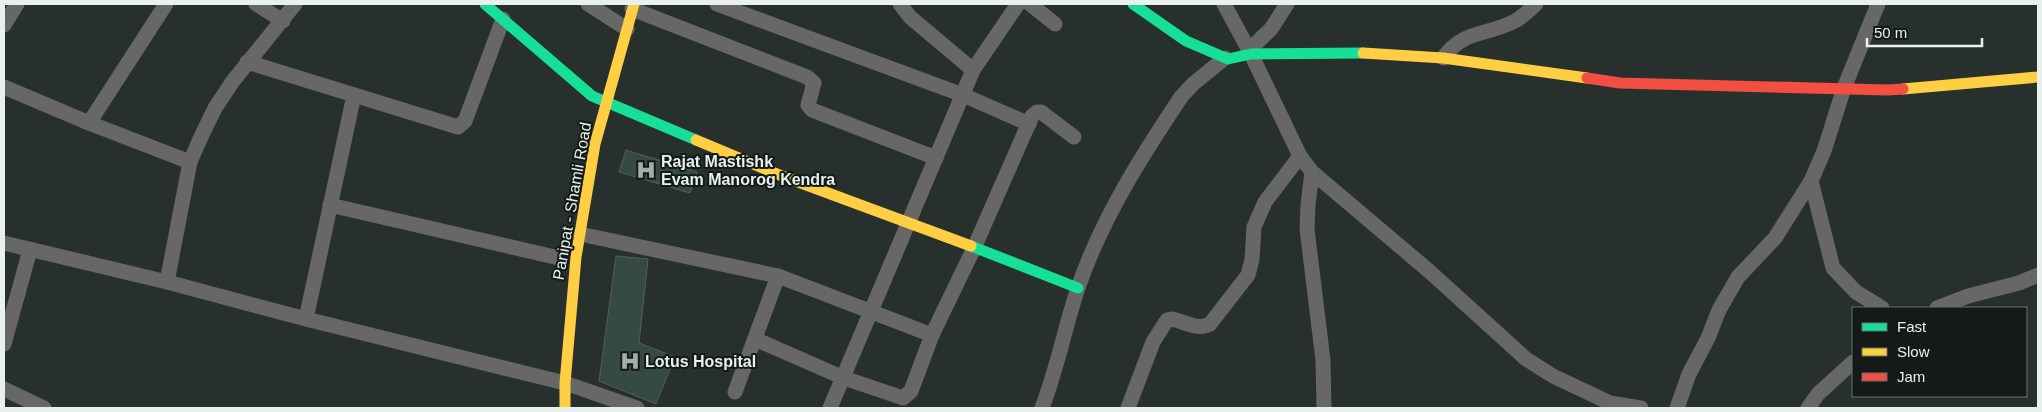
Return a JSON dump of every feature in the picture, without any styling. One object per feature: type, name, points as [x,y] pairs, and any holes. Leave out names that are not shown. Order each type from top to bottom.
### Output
[{"type":"main road","points":[[485,4],[592,95],[607,103],[782,176],[1078,288]]},
{"type":"main road","points":[[611,25],[617,4]]},
{"type":"main road","points":[[1133,4],[1186,41],[1225,58],[1250,52],[1380,53],[1443,58],[1620,83],[1888,90],[2038,77]]},
{"type":"main road","name":"Panipat - Shamli Road","points":[[565,408],[565,384],[576,257],[595,144],[633,6]]},
{"type":"main road","name":"Panipat - Shamli Road","points":[[559,262],[561,242]]},
{"type":"street","points":[[4,25],[17,4]]},
{"type":"street","points":[[89,124],[166,4]]},
{"type":"street","points":[[256,4],[283,21]]},
{"type":"street","points":[[167,282],[190,162],[215,108],[247,62],[283,21],[295,4]]},
{"type":"street","points":[[588,4],[611,25],[627,28]]},
{"type":"street","points":[[717,4],[963,95],[1028,124]]},
{"type":"street","points":[[900,4],[910,17],[973,70]]},
{"type":"street","points":[[830,408],[910,223],[973,70],[1018,4]]},
{"type":"street","points":[[1030,4],[1055,24]]},
{"type":"street","points":[[1224,4],[1250,52],[1300,156],[1312,172],[1429,271],[1526,359],[1609,406],[1641,408]]},
{"type":"street","points":[[1250,52],[1271,30],[1287,4]]},
{"type":"street","points":[[1443,58],[1452,46],[1458,42],[1473,34],[1516,21],[1536,4]]},
{"type":"street","points":[[1677,408],[1692,368],[1705,344],[1719,310],[1738,277],[1775,238],[1811,181],[1824,151],[1844,88],[1878,4]]},
{"type":"street","points":[[633,6],[808,77],[814,83],[808,105],[812,110],[936,158]]},
{"type":"street","points":[[247,62],[458,127],[465,121],[503,20]]},
{"type":"street","points":[[1042,408],[1078,288],[1101,233],[1123,188],[1174,106],[1193,84],[1225,58]]},
{"type":"street","points":[[4,87],[89,124],[190,162]]},
{"type":"street","points":[[306,319],[354,95]]},
{"type":"street","points":[[755,339],[844,378],[903,398],[906,397],[911,391],[932,335],[974,248],[1034,114],[1041,112],[1074,137]]},
{"type":"street","points":[[1128,408],[1153,342],[1167,320],[1178,320],[1200,328],[1206,327],[1234,296],[1251,268],[1254,228],[1265,202],[1300,156]]},
{"type":"street","points":[[1312,172],[1307,230],[1323,360],[1324,408]]},
{"type":"street","points":[[1811,181],[1832,268],[1856,292],[1880,307]]},
{"type":"street","points":[[330,205],[559,262]]},
{"type":"street","points":[[580,234],[778,276],[932,335]]},
{"type":"street","points":[[4,243],[167,282],[306,319],[548,379],[637,408]]},
{"type":"street","points":[[4,344],[30,250]]},
{"type":"street","points":[[1940,307],[1968,296],[2019,283],[2038,275]]},
{"type":"street","points":[[735,392],[778,276]]},
{"type":"street","points":[[1808,408],[1823,389],[1852,363]]},
{"type":"street","points":[[4,389],[44,408]]},
{"type":"building","points":[[626,150],[697,172],[690,193],[619,172]]},
{"type":"building","points":[[616,256],[648,259],[639,343],[675,357],[656,404],[599,381]]},
{"type":"traffic: fast","points":[[485,4],[592,96],[696,140]]},
{"type":"traffic: fast","points":[[1133,4],[1186,41],[1228,59],[1251,54],[1363,53]]},
{"type":"traffic: fast","points":[[971,246],[1078,288]]},
{"type":"traffic: slow","points":[[565,408],[565,383],[576,257],[595,144],[634,4]]},
{"type":"traffic: slow","points":[[1363,53],[1443,58],[1587,78]]},
{"type":"traffic: slow","points":[[1903,89],[2038,77]]},
{"type":"traffic: slow","points":[[696,140],[782,176],[971,246]]},
{"type":"traffic: jam","points":[[1587,78],[1620,83],[1903,89]]},
{"type":"place","name":"Rajat Mastishk Evam Manorog Kendra","points":[[646,170]]},
{"type":"place","name":"Lotus Hospital","points":[[630,361]]}]
